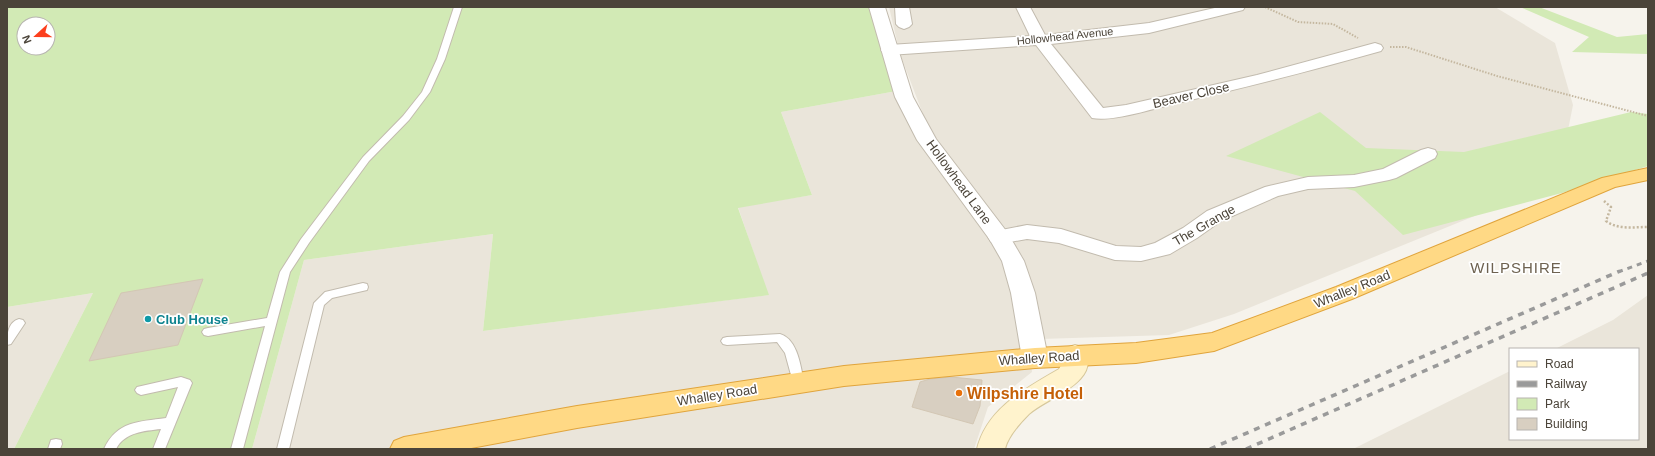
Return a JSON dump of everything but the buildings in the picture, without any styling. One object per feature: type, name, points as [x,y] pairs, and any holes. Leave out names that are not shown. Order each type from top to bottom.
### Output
[{"type":"highway","name":"Whalley Road","points":[[404,449],[577,417],[844,376],[1034,358],[1136,353],[1214,342],[1344,293],[1609,182],[1648,174]]},
{"type":"main road","points":[[990,449],[994,436],[1020,406],[1068,376],[1075,367],[1075,355]]},
{"type":"street","name":"Hollowhead Lane","points":[[877,7],[904,97],[927,140],[999,237],[1013,261],[1023,293],[1034,358]]},
{"type":"street","points":[[902,7],[904,24]]},
{"type":"street","points":[[1023,7],[1040,40]]},
{"type":"street","name":"Hollowhead Avenue","points":[[889,50],[1040,40],[1149,28],[1238,7]]},
{"type":"street","points":[[1197,17],[1213,26]]},
{"type":"street","name":"Beaver Close","points":[[1040,40],[1098,114],[1126,110],[1260,79],[1375,48]]},
{"type":"street","name":"The Grange","points":[[999,237],[1027,232],[1062,236],[1115,253],[1140,254],[1162,249],[1190,233],[1214,216],[1272,191],[1308,183],[1354,181],[1389,174],[1428,154]]},
{"type":"lane","points":[[237,449],[285,272],[305,241],[366,159],[406,118],[426,92],[441,59],[458,7]]},
{"type":"lane","points":[[283,449],[319,303],[330,295],[363,288]]},
{"type":"lane","points":[[208,332],[272,321]]},
{"type":"lane","points":[[7,341],[19,322]]},
{"type":"lane","points":[[727,341],[780,338],[786,342],[790,350],[798,383]]},
{"type":"lane","points":[[141,390],[181,382],[186,383],[159,449]]},
{"type":"lane","points":[[110,449],[117,436],[128,430],[170,422]]},
{"type":"path","points":[[1265,7],[1298,22],[1333,24],[1375,48],[1406,47],[1497,76],[1648,116]]},
{"type":"path","points":[[1590,190],[1611,207],[1606,221],[1610,224],[1617,226],[1648,227]]},
{"type":"shaded area","points":[[889,7],[1495,7],[1555,43],[1573,105],[1563,155],[1504,204],[1234,314],[1169,335],[1040,339],[1023,257],[931,135],[900,54]]},
{"type":"shaded area","points":[[902,90],[1023,293],[1032,372],[988,407],[974,449],[252,449],[304,260],[493,234],[483,331],[768,295],[738,207],[812,195],[781,112]]},
{"type":"shaded area","points":[[93,293],[14,449],[7,449],[7,307]]},
{"type":"shaded area","points":[[1648,295],[1648,449],[1353,449],[1509,371],[1509,440],[1639,440],[1639,348],[1557,348],[1613,320]]},
{"type":"green space","points":[[7,7],[877,7],[902,90],[781,112],[812,195],[738,208],[769,295],[483,331],[493,234],[304,260],[252,449],[14,449],[93,293],[7,307]]},
{"type":"green space","points":[[1520,7],[1539,7],[1617,37],[1648,34],[1648,54],[1572,52],[1589,37]]},
{"type":"green space","points":[[1320,112],[1366,148],[1464,152],[1631,112],[1648,114],[1648,166],[1562,193],[1403,235],[1355,191],[1226,156]]},
{"type":"railway","points":[[1618,272],[1648,261]]},
{"type":"railway","points":[[1210,449],[1620,271]]},
{"type":"railway","points":[[1246,449],[1648,273]]},
{"type":"place","name":"Club House","points":[[148,319]]},
{"type":"place","name":"Wilpshire Hotel","points":[[959,393]]},
{"type":"district","name":"WILPSHIRE","points":[[1516,267]]}]
